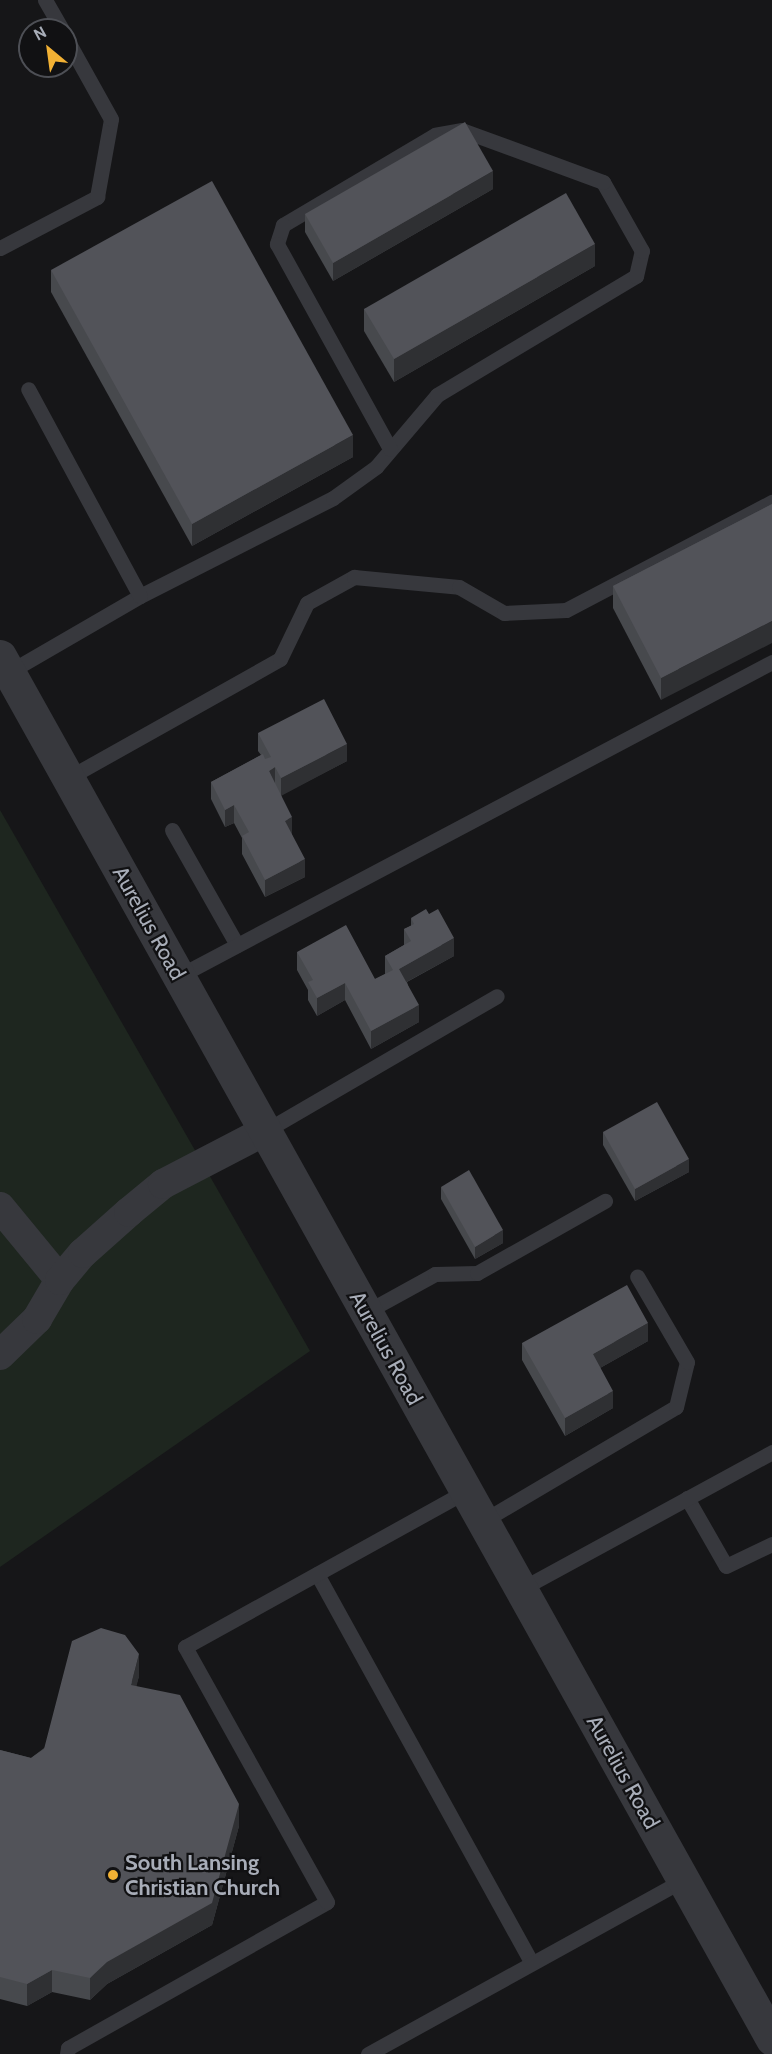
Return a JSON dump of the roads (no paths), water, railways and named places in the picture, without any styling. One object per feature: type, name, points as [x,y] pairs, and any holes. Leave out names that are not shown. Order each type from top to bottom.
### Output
[{"type":"street","name":"Aurelius Road","points":[[4,664],[772,2040]]},
{"type":"street","points":[[0,1355],[37,1319],[60,1280],[83,1253],[163,1184],[265,1131]]},
{"type":"street","points":[[0,1207],[60,1280]]},
{"type":"lane","points":[[45,0],[55,18]]},
{"type":"lane","points":[[0,248],[97,197],[111,119],[78,60]]},
{"type":"lane","points":[[4,664],[333,498],[376,468],[437,395],[636,276],[642,251],[603,183],[462,130],[435,135],[283,225],[277,244],[390,449]]},
{"type":"lane","points":[[28,389],[140,596]]},
{"type":"lane","points":[[68,778],[280,659],[307,603],[354,577],[459,587],[504,613],[566,610],[772,502]]},
{"type":"lane","points":[[179,976],[772,662]]},
{"type":"lane","points":[[172,830],[237,945]]},
{"type":"lane","points":[[265,1131],[497,996]]},
{"type":"lane","points":[[366,1312],[435,1274],[477,1273],[605,1201]]},
{"type":"lane","points":[[483,1521],[676,1407],[687,1362],[637,1276]]},
{"type":"lane","points":[[521,1588],[772,1452]]},
{"type":"lane","points":[[67,2054],[69,2048],[327,1902],[185,1647],[466,1491]]},
{"type":"lane","points":[[687,1498],[726,1566],[772,1544]]},
{"type":"lane","points":[[317,1574],[532,1964]]},
{"type":"lane","points":[[368,2054],[683,1880]]},
{"type":"place","name":"South Lansing Christian Church","points":[[113,1875]]}]
